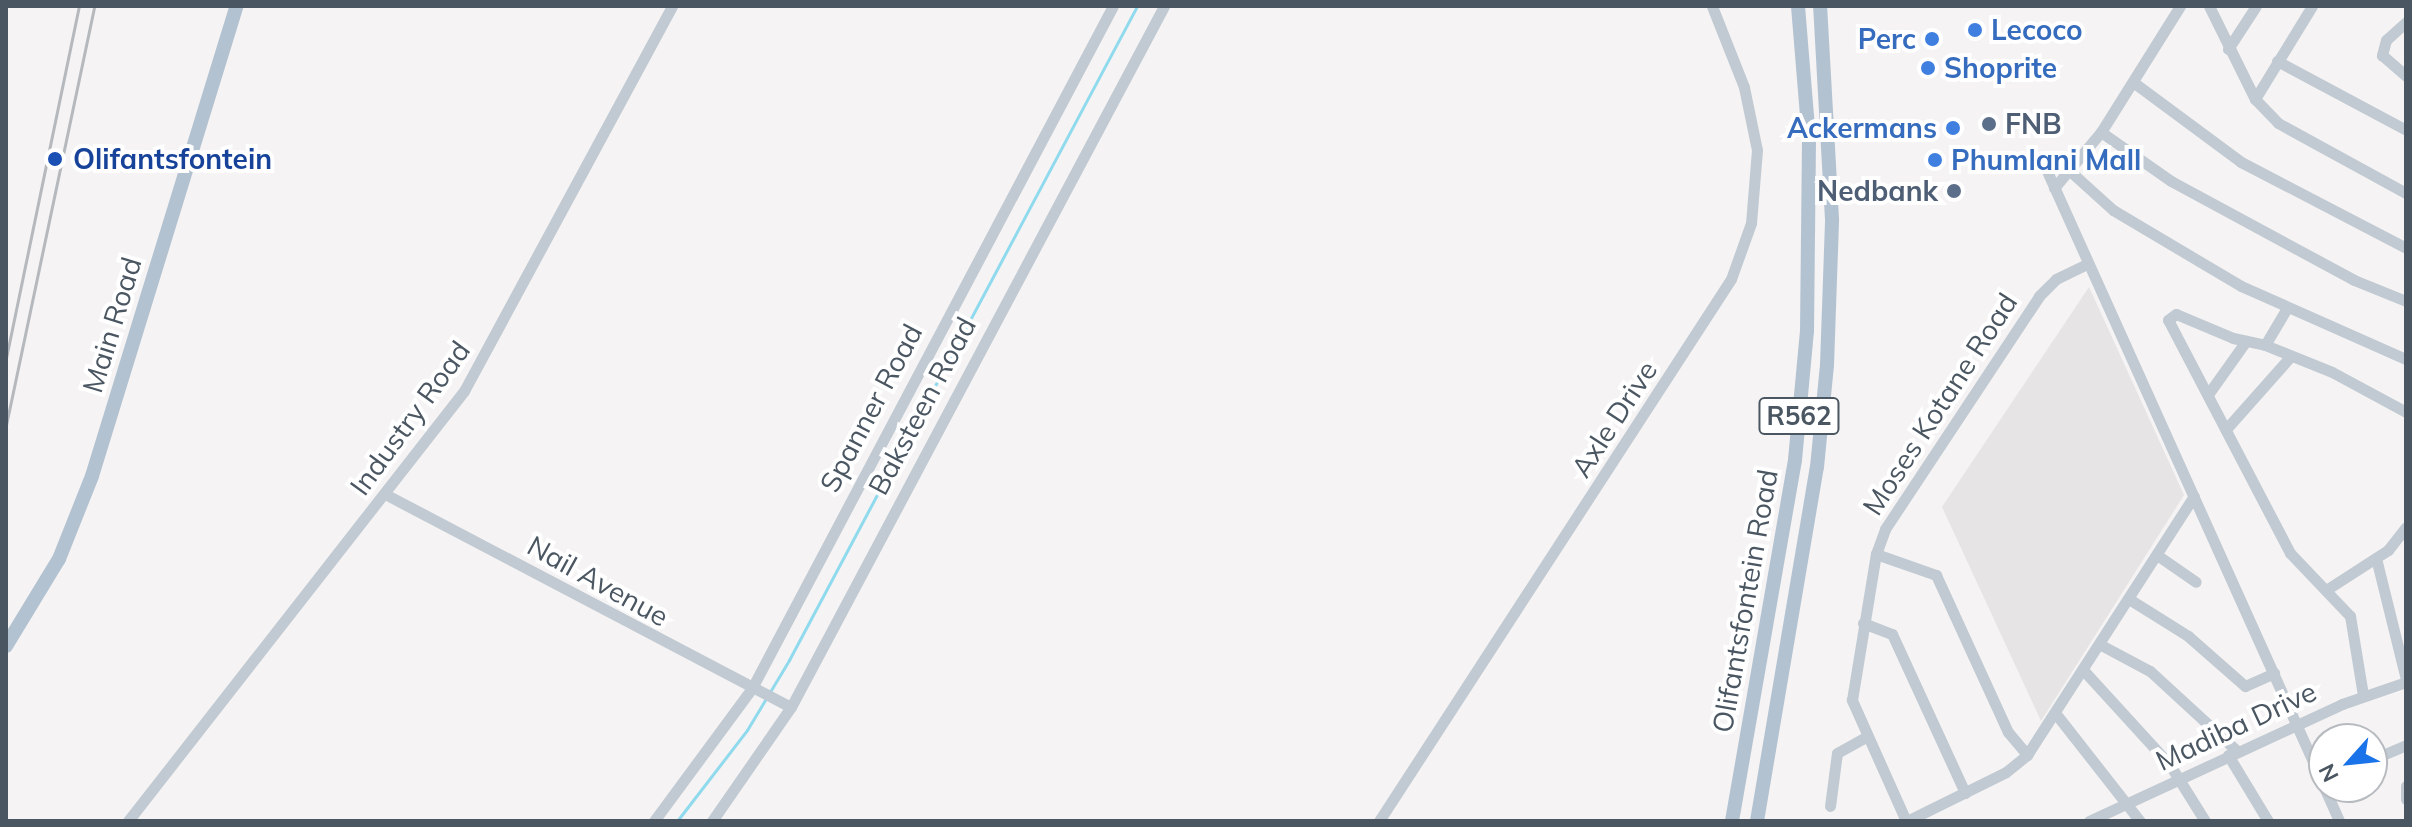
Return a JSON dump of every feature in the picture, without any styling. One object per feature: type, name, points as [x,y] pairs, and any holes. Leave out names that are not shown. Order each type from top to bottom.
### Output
[{"type":"main road","name":"Main Road","points":[[6,646],[59,559],[92,476],[237,6]]},
{"type":"main road","name":"Olifantsfontein Road","points":[[1732,821],[1795,460],[1807,331],[1809,140],[1798,6]]},
{"type":"main road","name":"Olifantsfontein Road","points":[[1757,821],[1815,481],[1827,365],[1832,205],[1820,6]]},
{"type":"street","name":"Industry Road","points":[[128,821],[385,494],[487,356],[672,6]]},
{"type":"street","name":"Spanner Road","points":[[654,821],[752,688],[1113,6]]},
{"type":"street","name":"Baksteen Road","points":[[712,821],[791,707],[1164,6]]},
{"type":"street","name":"Axle Drive","points":[[1379,821],[1736,269],[1751,223],[1757,150],[1744,87],[1712,6]]},
{"type":"street","points":[[2054,188],[2071,172],[2101,132],[2180,6]]},
{"type":"street","points":[[2209,6],[2255,99],[2292,133],[2406,193]]},
{"type":"street","points":[[2228,49],[2256,6]]},
{"type":"street","points":[[2255,99],[2312,6]]},
{"type":"street","points":[[2406,22],[2386,40],[2382,55],[2406,76]]},
{"type":"street","points":[[2277,61],[2406,130]]},
{"type":"street","points":[[2133,82],[2241,162],[2406,248]]},
{"type":"street","points":[[2101,132],[2171,181],[2354,280],[2406,301]]},
{"type":"street","points":[[2042,160],[2308,750]]},
{"type":"street","points":[[2071,172],[2124,216],[2287,308],[2406,359]]},
{"type":"street","name":"Moses Kotane Road","points":[[1907,821],[1866,737],[1851,690],[1876,554],[1885,529],[2039,296],[2056,279],[2087,264]]},
{"type":"street","points":[[2265,345],[2287,308]]},
{"type":"street","points":[[2363,695],[2350,616],[2290,553],[2209,393],[2170,331],[2171,316],[2265,345],[2406,412]]},
{"type":"street","points":[[2209,393],[2246,341]]},
{"type":"street","points":[[2227,428],[2291,356]]},
{"type":"street","name":"Nail Avenue","points":[[385,494],[791,707]]},
{"type":"street","points":[[1907,821],[1965,793],[2027,755],[2085,672],[2194,496]]},
{"type":"street","points":[[2326,590],[2376,558],[2406,529]]},
{"type":"street","points":[[1876,554],[1936,575],[2008,732],[2027,755]]},
{"type":"street","points":[[2157,555],[2196,582]]},
{"type":"street","points":[[2376,558],[2406,681]]},
{"type":"street","points":[[2129,599],[2188,636],[2245,686],[2274,673]]},
{"type":"street","points":[[1863,623],[1892,634],[1965,793]]},
{"type":"street","points":[[2101,645],[2150,671],[2233,753],[2268,821]]},
{"type":"street","points":[[2085,672],[2179,778],[2205,821]]},
{"type":"street","name":"Madiba Drive","points":[[2089,821],[2363,695],[2406,681]]},
{"type":"street","points":[[2056,714],[2129,803],[2140,821]]},
{"type":"street","points":[[1830,806],[1837,753],[1866,737]]},
{"type":"street","points":[[2406,786],[2406,799]]},
{"type":"shaded area","points":[[2089,287],[2184,495],[2041,721],[1942,507]]},
{"type":"waterway","points":[[677,821],[747,730],[789,660],[1137,6]]},
{"type":"railway","points":[[6,358],[79,6]]},
{"type":"railway","points":[[6,425],[94,6]]},
{"type":"place","name":"Lecoco","points":[[1975,30]]},
{"type":"place","name":"Perc","points":[[1932,39]]},
{"type":"place","name":"Shoprite","points":[[1928,68]]},
{"type":"place","name":"FNB","points":[[1989,124]]},
{"type":"place","name":"Ackermans","points":[[1953,128]]},
{"type":"place","name":"Olifantsfontein","points":[[55,159]]},
{"type":"place","name":"Phumlani Mall","points":[[1935,160]]},
{"type":"place","name":"Nedbank","points":[[1954,191]]}]
